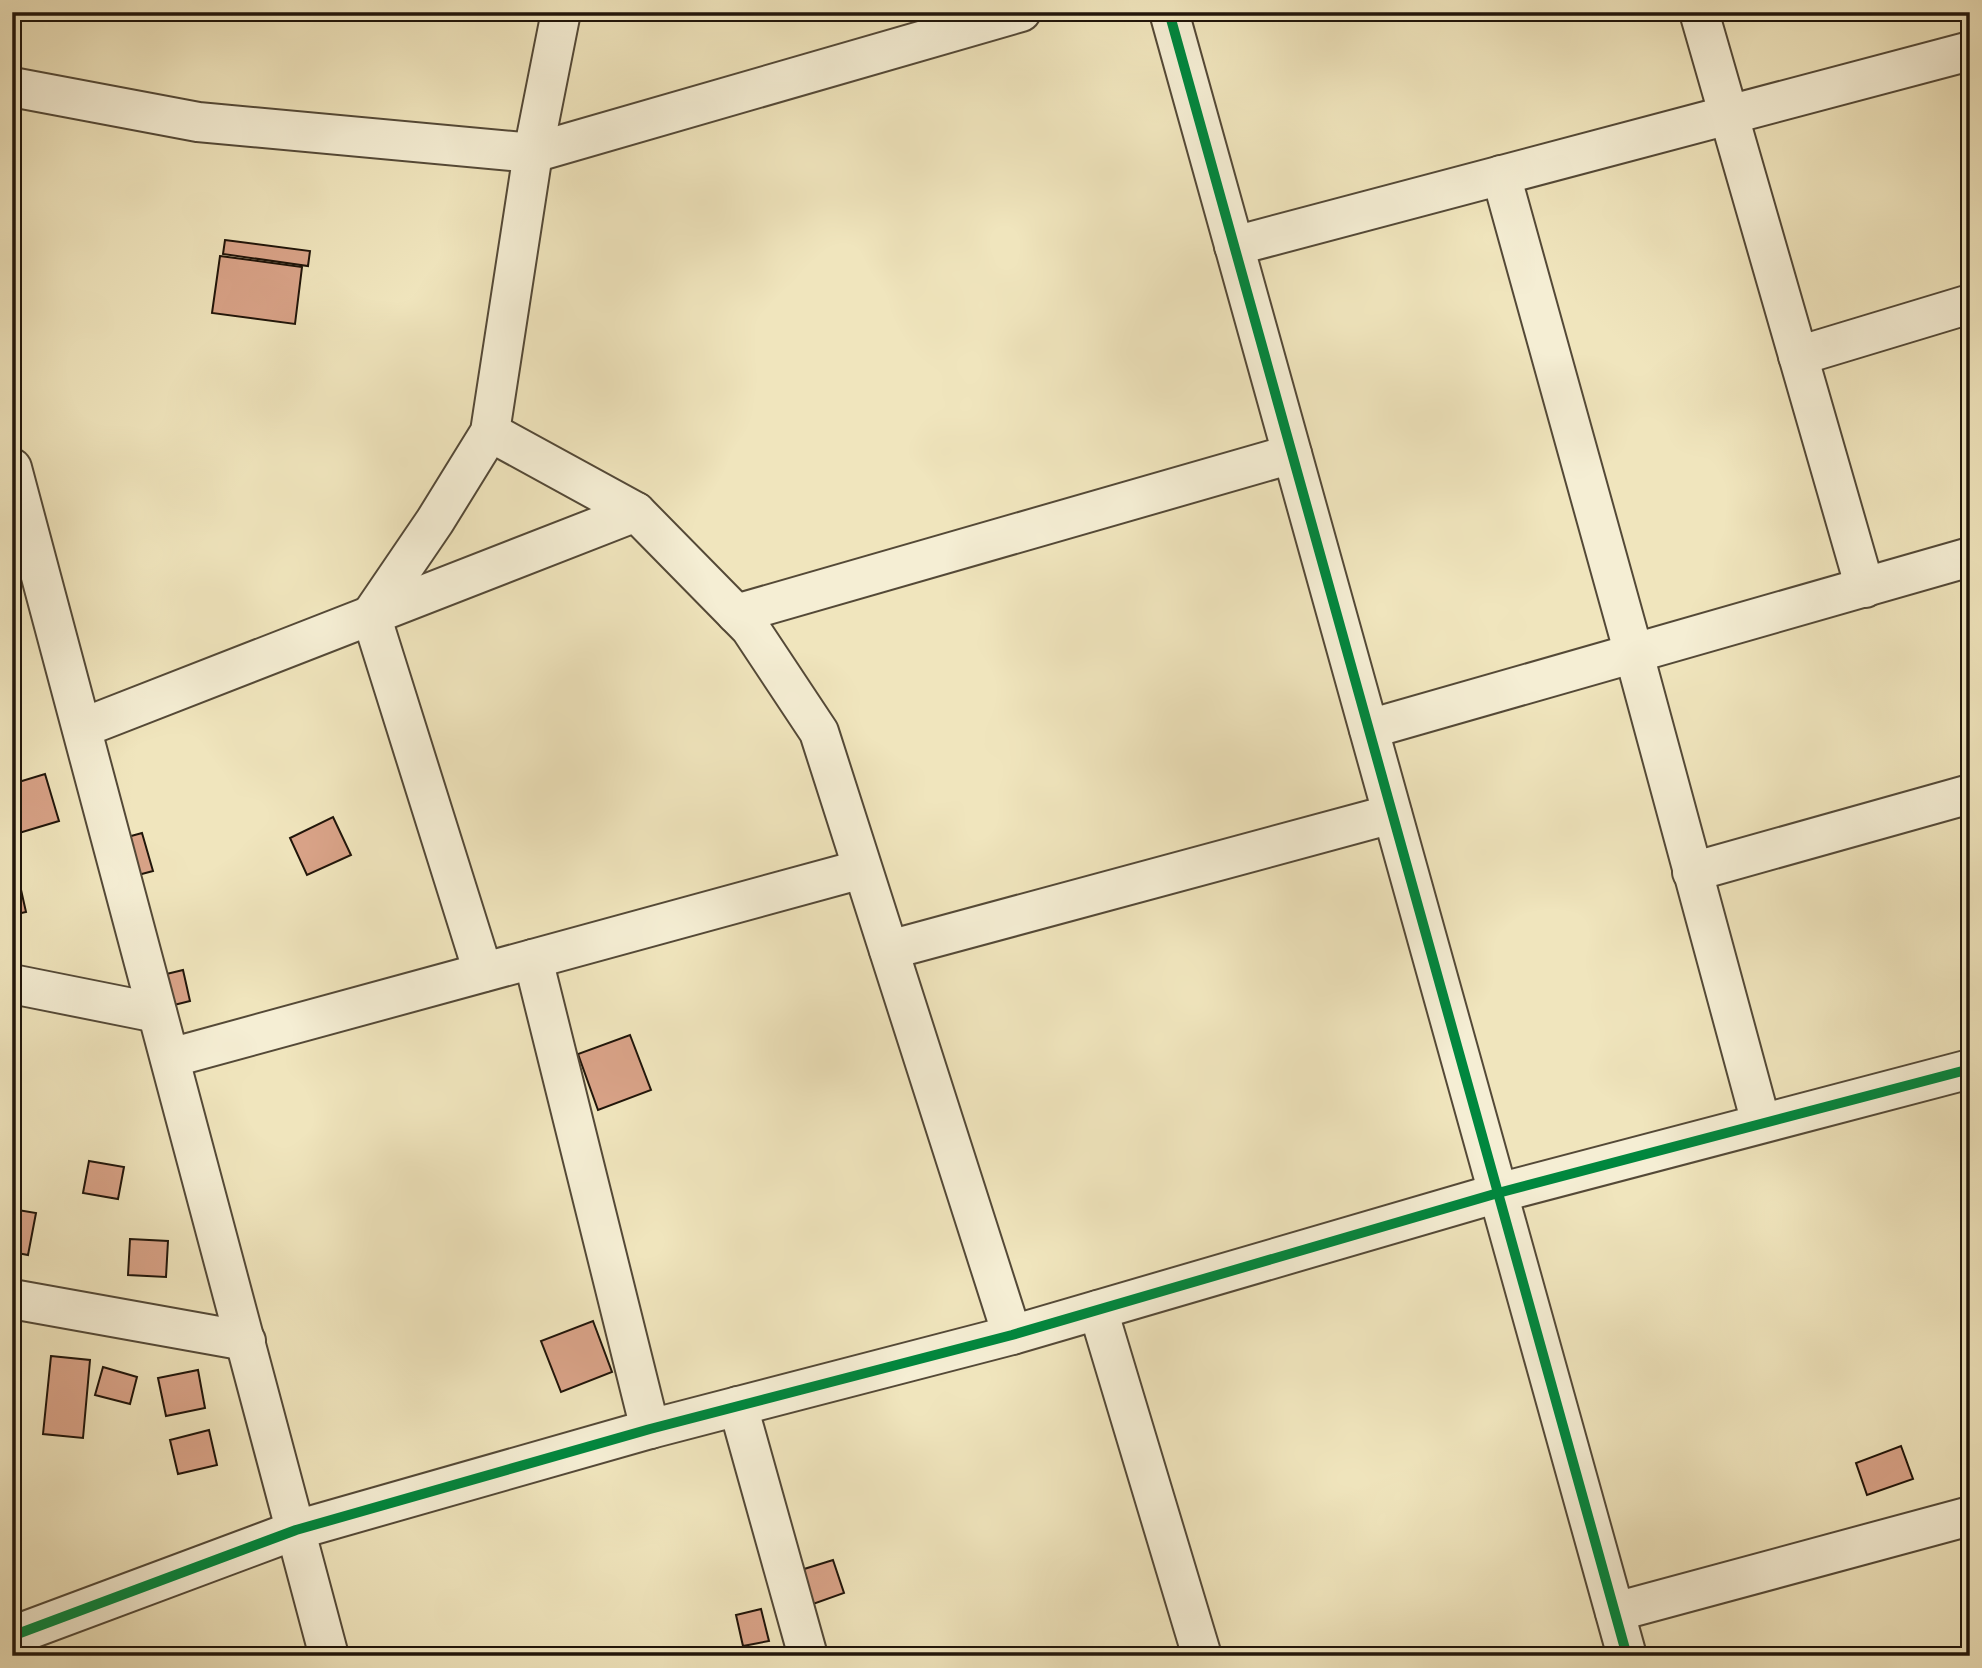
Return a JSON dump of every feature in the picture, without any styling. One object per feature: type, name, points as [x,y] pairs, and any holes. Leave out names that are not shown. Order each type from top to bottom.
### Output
[{"type":"street","points":[[370,615],[435,522],[491,432],[533,153],[561,12]]},
{"type":"street","points":[[12,87],[198,122],[533,153],[1021,12]]},
{"type":"street","points":[[1169,12],[1627,1656]]},
{"type":"street","points":[[1699,12],[1864,588]]},
{"type":"street","points":[[1234,246],[1970,51]]},
{"type":"street","points":[[1500,175],[1634,653],[1761,1123]]},
{"type":"street","points":[[1798,356],[1970,304]]},
{"type":"street","points":[[491,432],[636,512],[750,628],[819,732],[1012,1335]]},
{"type":"street","points":[[736,614],[1292,454]]},
{"type":"street","points":[[12,468],[329,1656]]},
{"type":"street","points":[[82,728],[636,512]]},
{"type":"street","points":[[1369,729],[1970,556]]},
{"type":"street","points":[[370,615],[483,972]]},
{"type":"street","points":[[1692,872],[1970,794]]},
{"type":"street","points":[[888,950],[1392,814]]},
{"type":"street","points":[[170,1058],[862,869]]},
{"type":"street","points":[[533,959],[650,1429]]},
{"type":"street","points":[[12,984],[158,1013]]},
{"type":"street","points":[[12,1636],[296,1530],[650,1429],[1012,1335],[1498,1193],[1970,1069]]},
{"type":"street","points":[[12,1299],[246,1341]]},
{"type":"street","points":[[1098,1310],[1202,1656]]},
{"type":"street","points":[[738,1406],[808,1656]]},
{"type":"street","points":[[1615,1612],[1970,1516]]},
{"type":"building","points":[[225,240],[310,251],[308,266],[223,254]]},
{"type":"building","points":[[220,256],[302,267],[295,324],[212,313]]},
{"type":"building","points":[[45,774],[59,821],[19,833],[12,810],[12,784]]},
{"type":"building","points":[[333,817],[351,855],[307,875],[290,838]]},
{"type":"building","points":[[142,833],[153,871],[123,879],[113,841]]},
{"type":"building","points":[[17,872],[26,912],[12,915],[12,873]]},
{"type":"building","points":[[183,970],[190,1001],[158,1009],[150,978]]},
{"type":"building","points":[[630,1035],[651,1090],[598,1110],[578,1054]]},
{"type":"building","points":[[89,1161],[124,1167],[118,1199],[83,1193]]},
{"type":"building","points":[[12,1209],[36,1213],[28,1255],[12,1252]]},
{"type":"building","points":[[130,1239],[168,1241],[166,1277],[128,1275]]},
{"type":"building","points":[[593,1321],[612,1372],[561,1392],[541,1341]]},
{"type":"building","points":[[51,1356],[90,1360],[83,1438],[43,1434]]},
{"type":"building","points":[[103,1367],[137,1377],[130,1404],[95,1395]]},
{"type":"building","points":[[198,1370],[205,1408],[166,1416],[158,1378]]},
{"type":"building","points":[[209,1430],[217,1465],[178,1474],[170,1440]]},
{"type":"building","points":[[1901,1446],[1913,1479],[1867,1495],[1856,1463]]},
{"type":"building","points":[[833,1560],[844,1593],[813,1604],[801,1570]]},
{"type":"building","points":[[761,1609],[769,1641],[743,1646],[736,1615]]},
{"type":"cycle path","points":[[1169,12],[1627,1656]]},
{"type":"cycle path","points":[[12,1636],[296,1530],[650,1429],[1012,1335],[1498,1193],[1970,1069]]}]
